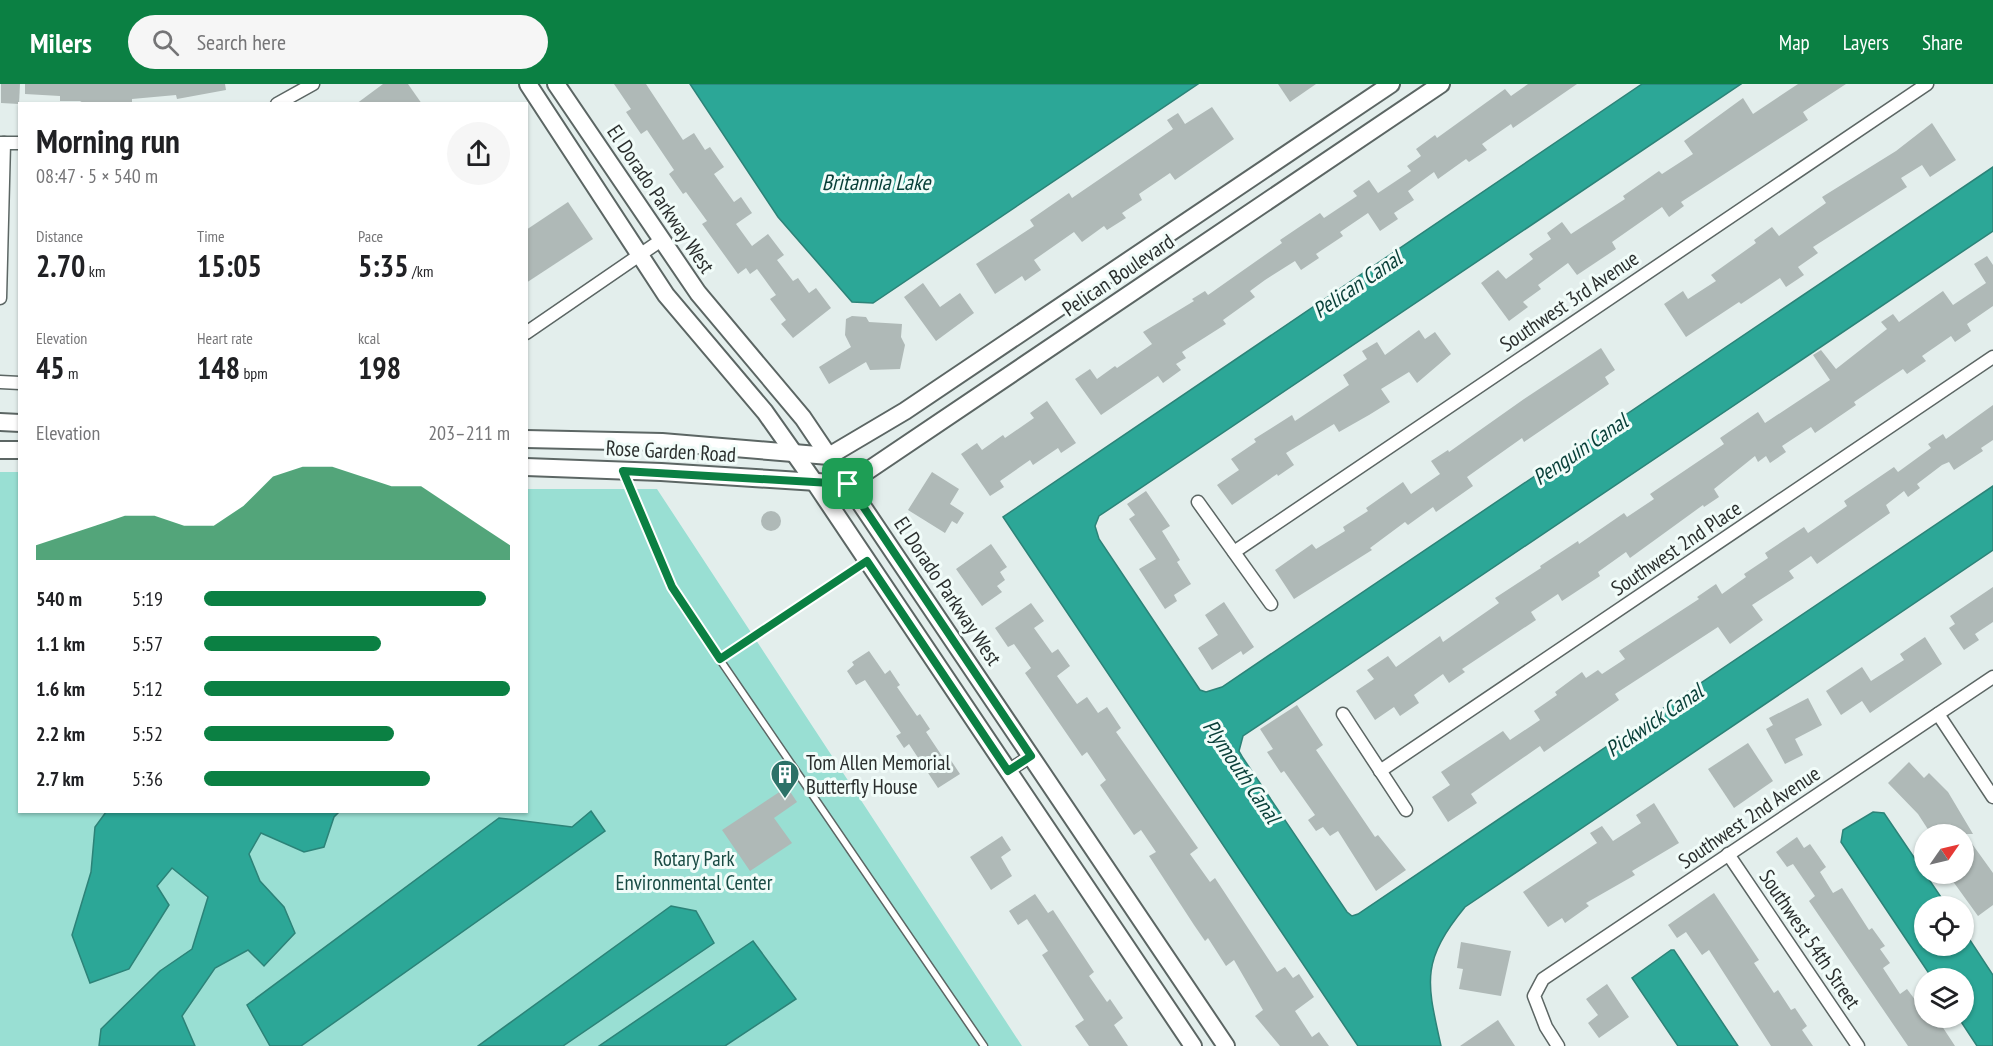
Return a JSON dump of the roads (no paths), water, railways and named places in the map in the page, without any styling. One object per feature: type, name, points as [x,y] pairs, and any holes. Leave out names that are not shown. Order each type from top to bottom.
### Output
[{"type":"street","points":[[281,102],[313,84]]},
{"type":"street","points":[[528,84],[686,321],[765,412],[813,480],[1194,1046]]},
{"type":"street","name":"El Dorado Parkway West","points":[[556,84],[660,241],[698,293],[803,418],[1226,1046]]},
{"type":"street","name":"Pelican Boulevard","points":[[829,456],[914,405],[1391,84]]},
{"type":"street","name":"Pelican Boulevard","points":[[848,484],[1441,84]]},
{"type":"street","name":"Southwest 3rd Avenue","points":[[1234,552],[1928,84]]},
{"type":"street","points":[[0,298],[2,143],[18,143]]},
{"type":"street","points":[[528,332],[660,241]]},
{"type":"street","name":"Southwest 2nd Place","points":[[1380,771],[1993,357]]},
{"type":"street","points":[[0,382],[18,383]]},
{"type":"street","points":[[0,422],[18,423]]},
{"type":"street","name":"Rose Garden Road","points":[[528,439],[662,442],[792,451]]},
{"type":"street","points":[[0,450],[18,450]]},
{"type":"street","points":[[792,451],[829,456]]},
{"type":"street","name":"Rose Garden Road","points":[[528,467],[813,480]]},
{"type":"street","points":[[813,480],[848,484]]},
{"type":"street","points":[[1198,502],[1271,604]]},
{"type":"street","name":"Southwest 2nd Avenue","points":[[1558,1046],[1546,1027],[1534,996],[1543,979],[1993,676]]},
{"type":"street","points":[[1342,714],[1406,810]]},
{"type":"street","points":[[1938,714],[1993,797]]},
{"type":"street","points":[[1008,771],[1031,756]]},
{"type":"street","name":"Southwest 54th Street","points":[[1728,854],[1858,1046]]},
{"type":"lane","points":[[623,471],[672,587],[984,1046]]},
{"type":"lane","points":[[720,659],[867,561]]},
{"type":"water","name":"Britannia Lake","points":[[690,84],[1198,84],[873,303],[852,302],[778,217]]},
{"type":"water","points":[[1642,84],[1741,84],[1099,516],[1095,526],[1099,539],[1200,690],[1206,692],[1222,687],[1993,167],[1993,231],[1243,736],[1239,751],[1243,758],[1347,912],[1352,916],[1358,914],[1993,486],[1993,550],[1465,907],[1440,943],[1431,973],[1433,1005],[1441,1046],[1358,1046],[1003,517]]},
{"type":"water","points":[[591,811],[605,831],[301,1046],[270,1046],[247,1005],[499,818],[572,827]]},
{"type":"water","points":[[1873,812],[1884,813],[1914,857],[1914,884],[1932,884],[1940,896],[1914,896],[1914,951],[1841,842],[1843,830]]},
{"type":"water","points":[[105,813],[338,813],[334,817],[324,847],[304,852],[261,833],[249,854],[260,881],[284,907],[295,933],[264,966],[248,950],[215,968],[182,1016],[195,1046],[99,1046],[101,1029],[160,971],[192,949],[208,897],[172,868],[157,886],[169,905],[129,969],[90,983],[72,935],[91,872],[95,827]]},
{"type":"water","points":[[671,906],[696,911],[714,943],[563,1046],[478,1046]]},
{"type":"water","points":[[753,941],[796,999],[725,1046],[599,1046]]},
{"type":"water","points":[[1974,946],[1993,975],[1993,1046],[1977,1046],[1965,1028],[1974,1028],[1974,968],[1925,968],[1917,956],[1974,956]]},
{"type":"water","points":[[1674,950],[1738,1046],[1678,1046],[1632,978]]},
{"type":"place","name":"Tom Allen Memorial Butterfly House","points":[[785,800]]},
{"type":"water label","name":"Pelican Canal","points":[[1357,284]]},
{"type":"water label","name":"Penguin Canal","points":[[1580,449]]},
{"type":"water label","name":"Pickwick Canal","points":[[1654,720]]},
{"type":"water label","name":"Plymouth Canal","points":[[1242,771]]},
{"type":"park label","name":"Rotary Park Environmental Center","points":[[694,870]]}]
